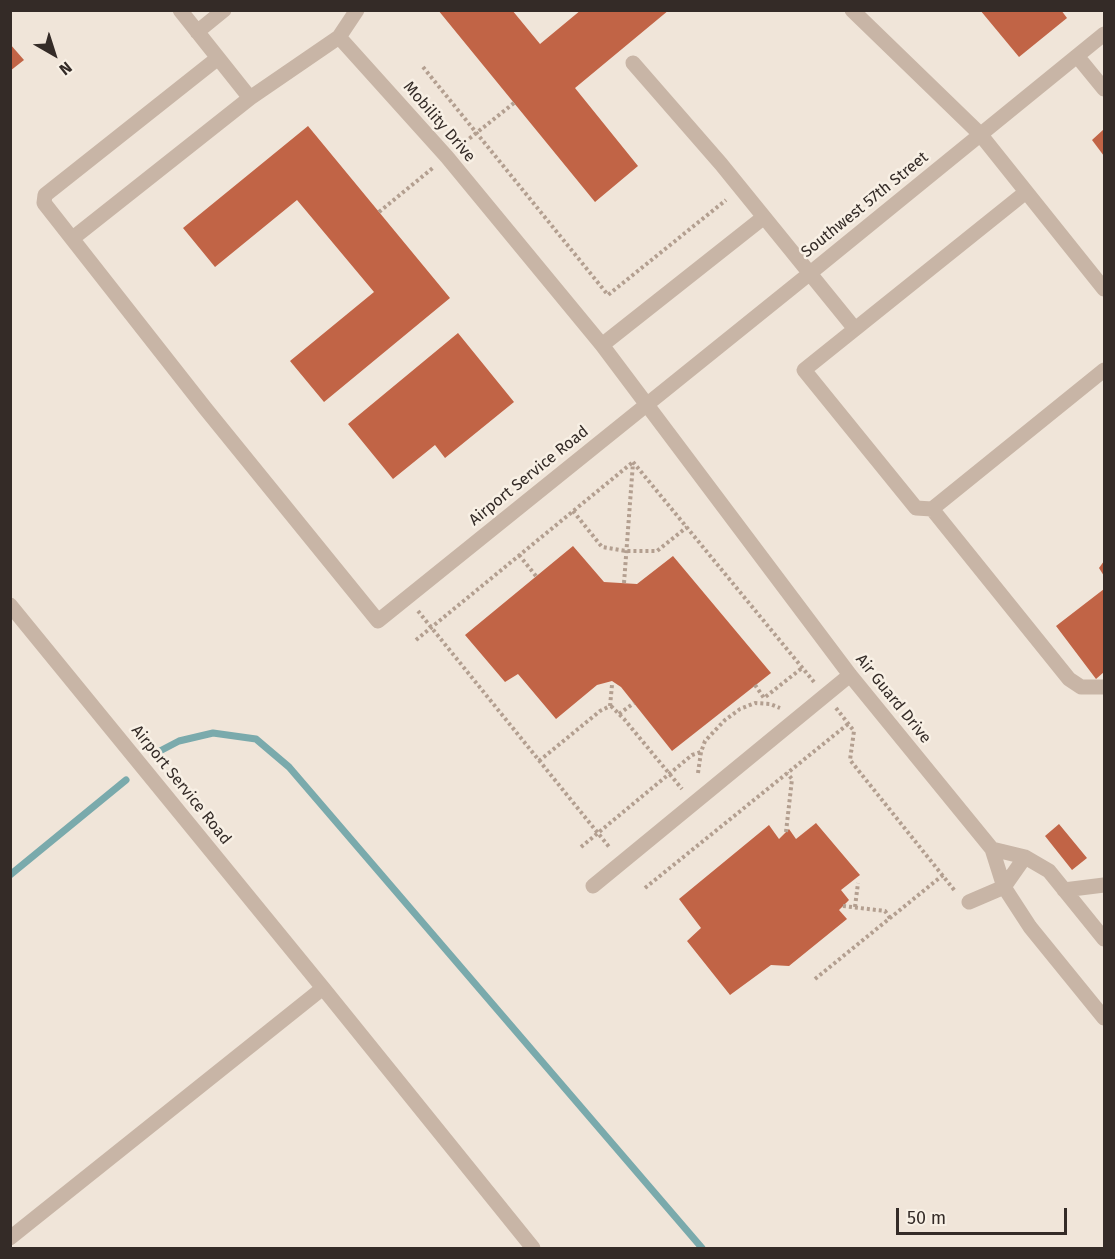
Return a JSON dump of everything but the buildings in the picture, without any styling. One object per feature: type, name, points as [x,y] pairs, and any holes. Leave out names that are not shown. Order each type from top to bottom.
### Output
[{"type":"lane","points":[[180,10],[250,98]]},
{"type":"lane","points":[[197,32],[224,10]]},
{"type":"lane","points":[[218,58],[45,195],[44,203],[73,238],[250,98],[339,37],[357,10]]},
{"type":"lane","points":[[852,10],[980,134],[1104,290]]},
{"type":"lane","name":"Southwest 57th Street","points":[[647,404],[1104,34]]},
{"type":"lane","name":"Mobility Drive","points":[[339,37],[447,157],[602,345],[647,404]]},
{"type":"lane","points":[[1077,56],[1104,89]]},
{"type":"lane","points":[[633,63],[721,164],[855,329]]},
{"type":"lane","points":[[1026,192],[804,370],[916,508],[932,510],[1069,679],[1081,687],[1104,687]]},
{"type":"lane","points":[[602,345],[764,217]]},
{"type":"lane","name":"Airport Service Road","points":[[73,238],[198,399],[378,621],[647,404]]},
{"type":"lane","points":[[932,510],[1104,370]]},
{"type":"lane","name":"Air Guard Drive","points":[[647,404],[850,675],[992,849],[1004,887],[1030,927],[1104,1018]]},
{"type":"lane","name":"Airport Service Road","points":[[10,604],[533,1248]]},
{"type":"lane","points":[[593,885],[850,675]]},
{"type":"lane","points":[[992,849],[1025,857],[1049,871],[1104,939]]},
{"type":"lane","points":[[969,902],[1004,887],[1025,857]]},
{"type":"lane","points":[[1064,890],[1104,885]]},
{"type":"lane","points":[[10,1238],[323,988]]},
{"type":"path","points":[[423,67],[608,295],[727,200]]},
{"type":"path","points":[[461,145],[514,103]]},
{"type":"path","points":[[379,212],[428,171]]},
{"type":"path","points":[[416,640],[633,462]]},
{"type":"path","points":[[633,462],[802,668],[764,698]]},
{"type":"path","points":[[624,583],[633,462]]},
{"type":"path","points":[[573,511],[602,547],[626,551],[657,551],[687,527]]},
{"type":"path","points":[[519,555],[536,576]]},
{"type":"path","points":[[418,611],[610,848]]},
{"type":"path","points":[[610,706],[612,685]]},
{"type":"path","points":[[755,686],[764,698],[764,704]]},
{"type":"path","points":[[619,714],[634,703]]},
{"type":"path","points":[[698,772],[705,741],[725,720],[740,709],[755,703],[770,704],[784,709]]},
{"type":"path","points":[[539,760],[600,711],[610,706]]},
{"type":"path","points":[[610,706],[682,790]]},
{"type":"path","points":[[834,706],[854,731],[850,760],[956,892]]},
{"type":"path","points":[[645,888],[848,724]]},
{"type":"path","points":[[581,847],[692,755],[701,752]]},
{"type":"path","points":[[786,832],[792,779],[787,773]]},
{"type":"path","points":[[815,979],[943,875]]},
{"type":"path","points":[[855,907],[858,883]]},
{"type":"path","points":[[843,906],[885,911],[890,918]]},
{"type":"waterway","points":[[158,752],[179,741],[213,733],[256,739],[289,767],[702,1248]]},
{"type":"waterway","points":[[10,875],[126,780]]}]
